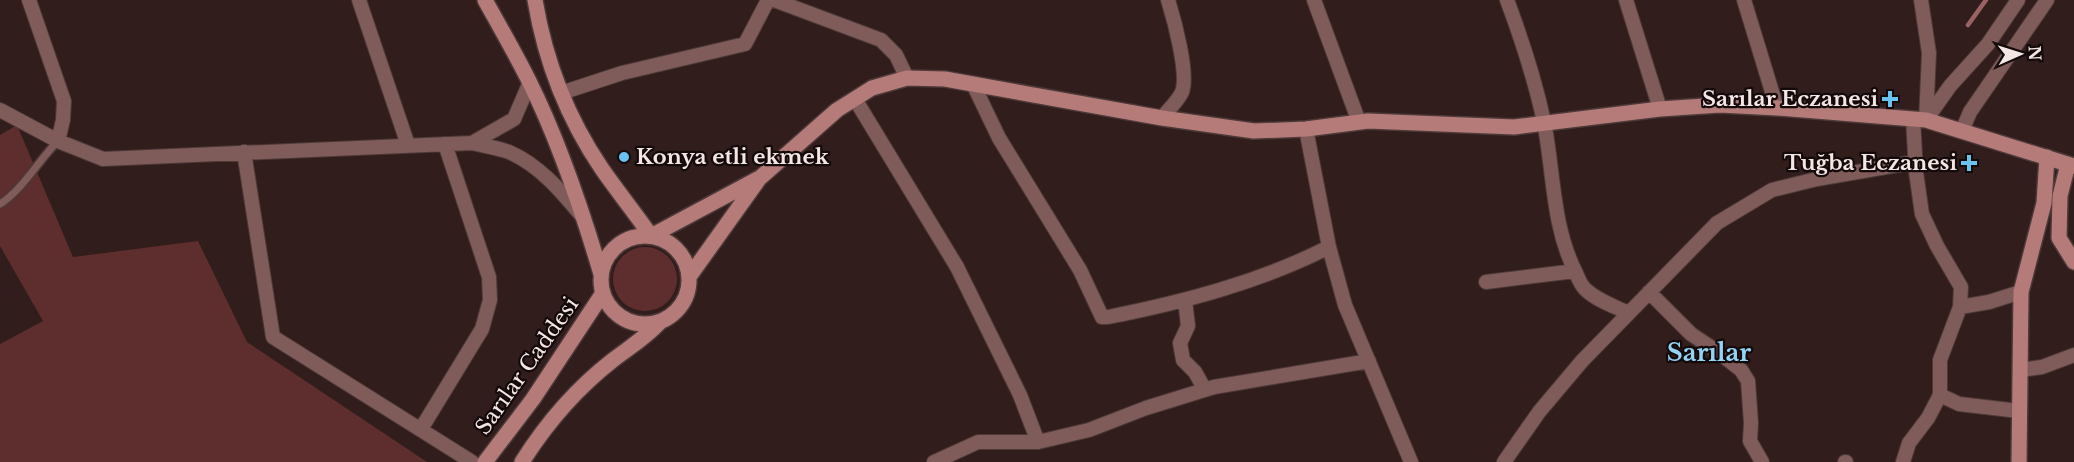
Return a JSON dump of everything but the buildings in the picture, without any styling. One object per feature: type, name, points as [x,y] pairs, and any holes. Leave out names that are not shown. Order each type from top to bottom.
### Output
[{"type":"street","points":[[29,0],[64,101],[63,120],[58,141]]},
{"type":"street","points":[[359,0],[408,145]]},
{"type":"street","name":"Sarılar Caddesi","points":[[485,0],[530,82],[558,147],[589,233],[601,274],[603,293],[609,306],[619,316],[632,323],[646,325],[660,322]]},
{"type":"street","points":[[535,0],[541,35],[561,93],[601,168],[651,236]]},
{"type":"street","points":[[561,93],[622,73],[745,44],[768,0]]},
{"type":"street","points":[[774,0],[881,40],[896,55],[908,78]]},
{"type":"street","points":[[1162,118],[1182,91],[1182,61],[1168,0]]},
{"type":"street","points":[[1507,0],[1527,52],[1544,124],[1562,237],[1575,271],[1583,288],[1628,313]]},
{"type":"street","points":[[1626,0],[1660,109]]},
{"type":"street","points":[[1744,0],[1777,108]]},
{"type":"street","points":[[1901,461],[1909,443],[1928,418],[1940,395],[1940,360],[1960,307],[1961,287],[1937,246],[1922,214],[1915,162],[1929,53],[1921,0]]},
{"type":"street","points":[[1920,120],[1988,44],[2018,0]]},
{"type":"street","points":[[1962,131],[1970,112],[2047,0]]},
{"type":"street","points":[[1320,2],[1359,122]]},
{"type":"street","points":[[689,277],[761,177],[837,110],[872,88],[908,78],[973,84],[1162,118],[1254,131],[1306,129],[1359,122],[1492,126],[1544,124],[1660,109],[1720,105],[1920,120],[2071,165],[2060,196],[2059,238],[2074,262]]},
{"type":"street","points":[[472,143],[514,119],[530,82]]},
{"type":"street","points":[[973,84],[999,138],[1080,270],[1102,316],[1108,317],[1185,300],[1278,271],[1329,247]]},
{"type":"street","points":[[855,99],[957,267],[1020,395],[1038,442]]},
{"type":"street","points":[[0,110],[58,141],[103,159],[472,143],[509,152],[527,163],[555,184],[581,215]]},
{"type":"street","points":[[1306,129],[1329,247],[1345,305],[1411,462]]},
{"type":"street","points":[[421,429],[482,329],[490,300],[489,277],[445,144]]},
{"type":"street","points":[[244,152],[273,337],[472,462]]},
{"type":"street","points":[[2019,462],[2021,292],[2044,203],[2047,157]]},
{"type":"street","points":[[1504,462],[1539,412],[1582,361],[1717,223],[1772,190],[1817,179],[1915,162]]},
{"type":"street","points":[[651,236],[761,177]]},
{"type":"street","points":[[522,462],[569,399],[613,360],[642,340],[660,322],[673,315],[682,305],[688,291],[689,277],[686,262],[677,249],[665,240],[651,236],[637,236],[624,241],[605,261],[601,274]]},
{"type":"street","points":[[1486,282],[1575,271]]},
{"type":"street","points":[[1649,292],[1691,334],[1741,370],[1748,381],[1750,441],[1762,462]]},
{"type":"street","points":[[1960,307],[1989,302],[2021,292]]},
{"type":"street","name":"Sarılar Caddesi","points":[[485,462],[533,399],[603,293]]},
{"type":"street","points":[[1185,300],[1188,326],[1180,343],[1183,360],[1195,372],[1205,390]]},
{"type":"street","points":[[2020,370],[2042,368],[2074,355]]},
{"type":"street","points":[[934,462],[978,442],[1038,442],[1089,430],[1146,408],[1205,390],[1369,361]]},
{"type":"street","points":[[1940,395],[1959,404],[2019,411]]},
{"type":"lane","points":[[0,204],[21,185],[40,158],[58,141]]},
{"type":"shaded area","points":[[17,125],[73,257],[198,241],[247,342],[427,462],[0,462],[0,344],[43,321],[0,246],[0,135]]},
{"type":"shaded area","points":[[639,247],[651,247],[668,256],[675,267],[677,279],[675,291],[668,302],[651,311],[639,311],[627,306],[618,297],[613,285],[613,273],[618,261],[627,252]]},
{"type":"waterway","points":[[1968,25],[1986,0]]},
{"type":"place","name":"Sarılar Eczanesi","points":[[1890,99]]},
{"type":"place","name":"Konya etli ekmek","points":[[624,157]]},
{"type":"place","name":"Tuğba Eczanesi","points":[[1969,163]]},
{"type":"district","name":"Sarılar","points":[[1709,353]]}]
